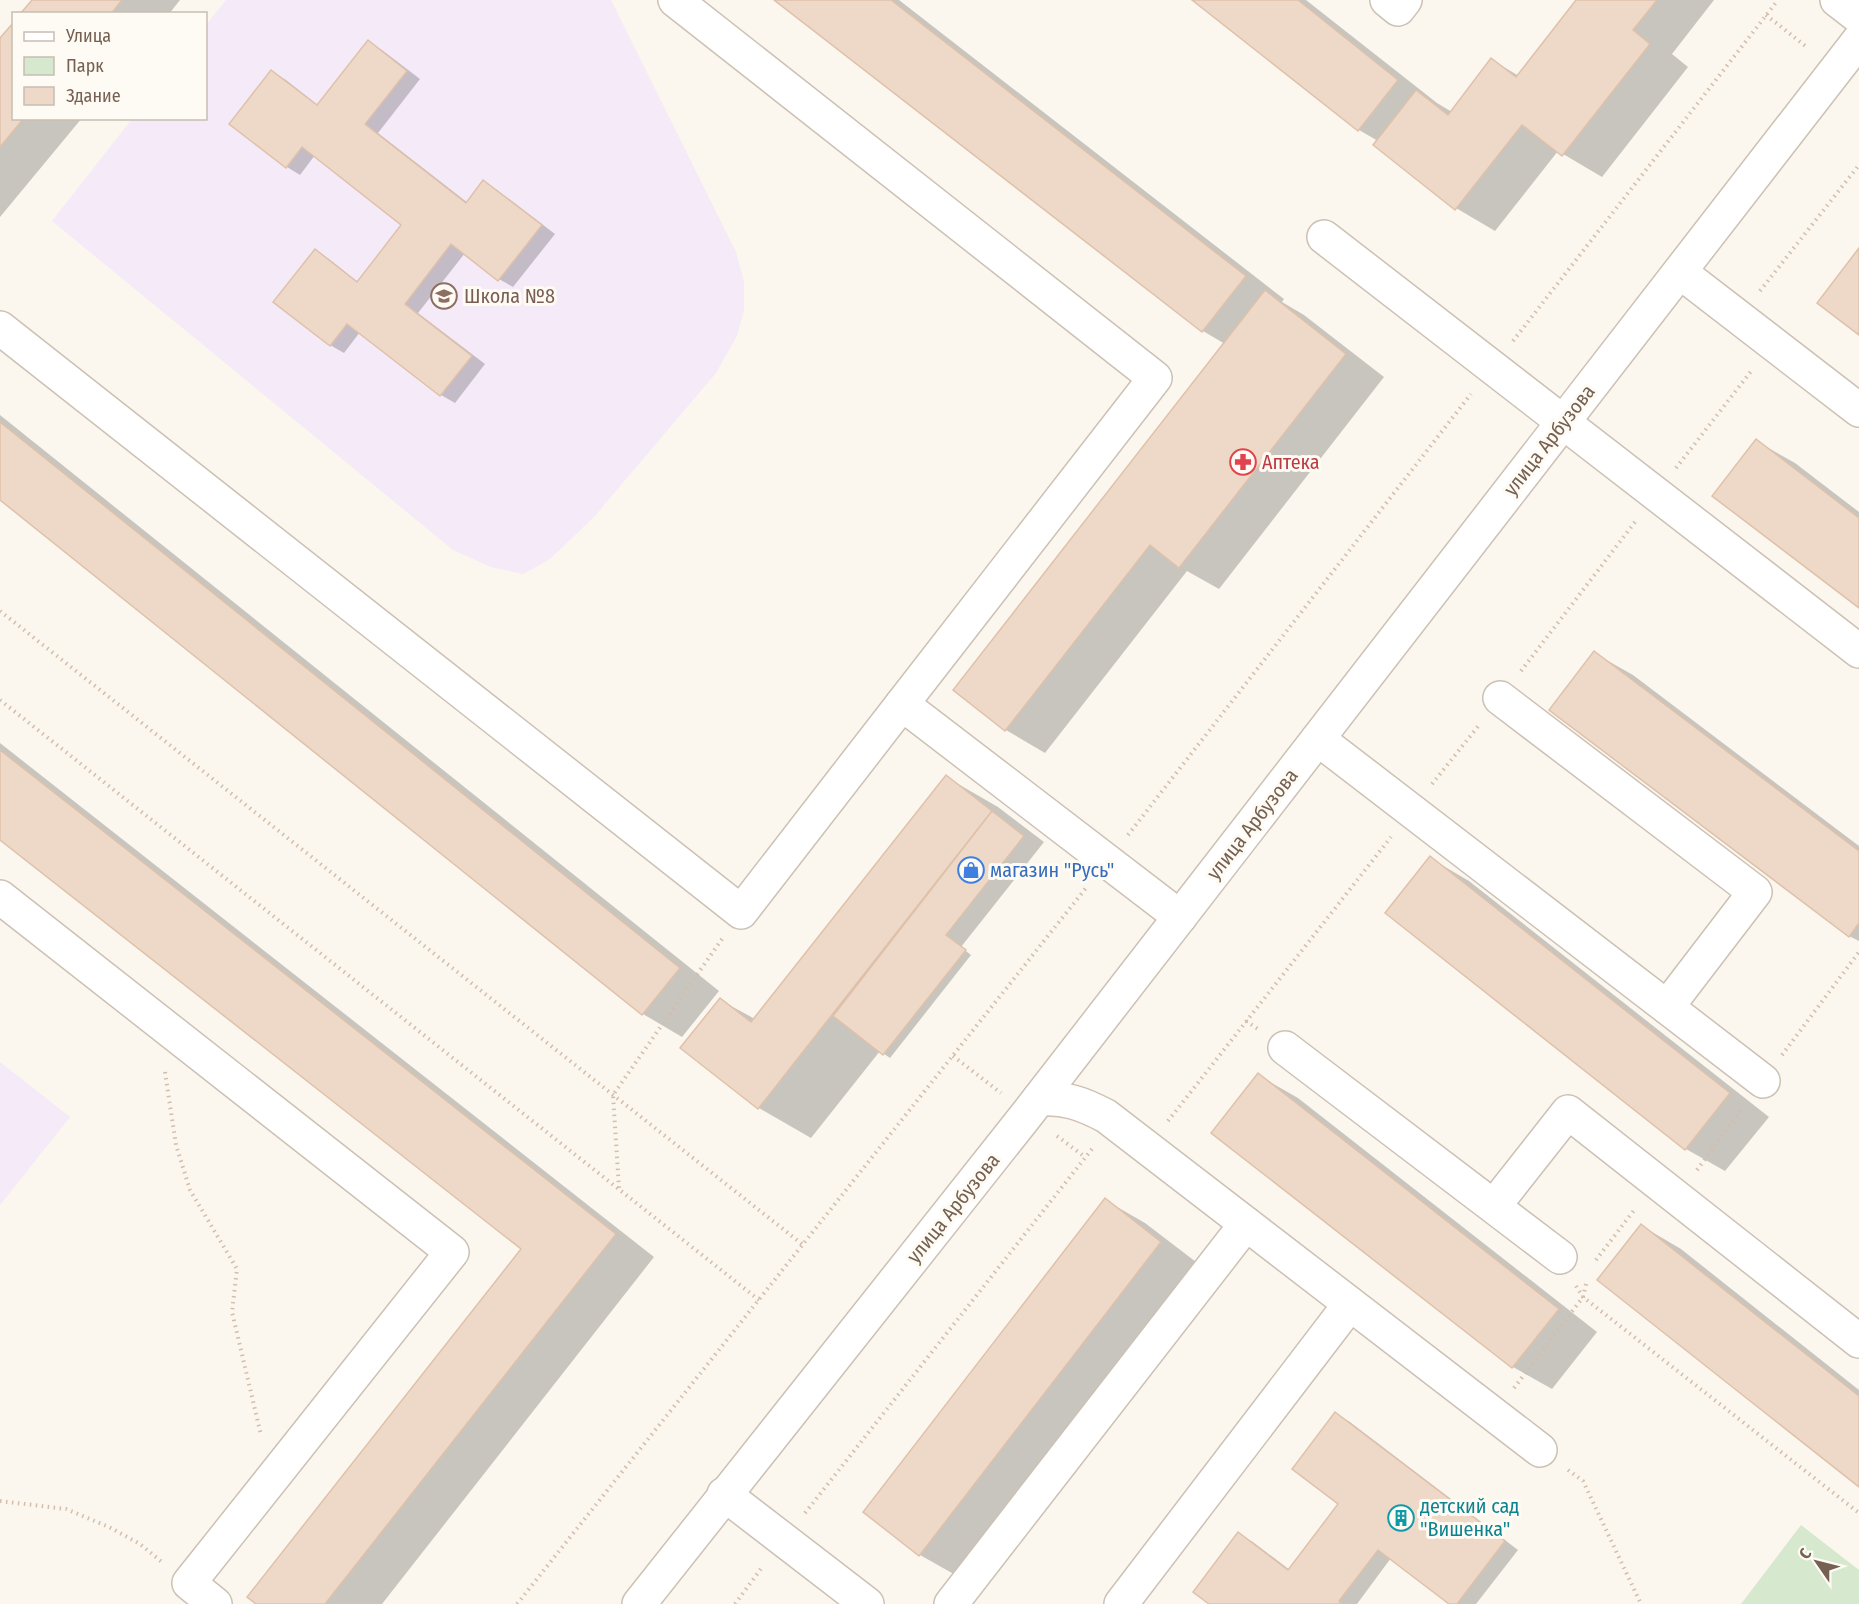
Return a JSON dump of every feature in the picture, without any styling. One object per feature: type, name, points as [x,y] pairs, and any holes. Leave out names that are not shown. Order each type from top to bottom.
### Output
[{"type":"street","points":[[0,328],[741,912],[1155,378],[675,0]]},
{"type":"street","points":[[1387,0],[1398,9],[1405,0]]},
{"type":"street","points":[[1837,0],[1859,17]]},
{"type":"street","name":"улица Арбузова","points":[[639,1604],[1039,1099],[1859,40]]},
{"type":"street","points":[[1324,237],[1859,651]]},
{"type":"street","points":[[1680,272],[1859,410]]},
{"type":"street","points":[[1500,698],[1755,892],[1667,1007]]},
{"type":"street","points":[[902,704],[1180,917]]},
{"type":"street","points":[[1318,739],[1763,1081]]},
{"type":"street","points":[[0,897],[452,1252],[271,1480],[205,1598]]},
{"type":"street","points":[[1285,1048],[1560,1257]]},
{"type":"street","points":[[1074,1054],[1074,1070],[1082,1089],[1109,1119]]},
{"type":"street","points":[[1039,1099],[1072,1100],[1109,1119],[1540,1450]]},
{"type":"street","points":[[1494,1206],[1568,1112],[1859,1341]]},
{"type":"street","points":[[951,1604],[1246,1224]]},
{"type":"street","points":[[1121,1604],[1350,1304]]},
{"type":"street","points":[[724,1494],[867,1604]]},
{"type":"path","points":[[517,1604],[1107,861],[1778,0]]},
{"type":"path","points":[[1740,318],[1859,165]]},
{"type":"path","points":[[1147,1148],[1500,698],[1773,344]]},
{"type":"path","points":[[0,611],[803,1245]]},
{"type":"path","points":[[0,700],[759,1300]]},
{"type":"path","points":[[619,1189],[613,1095],[741,912]]},
{"type":"path","points":[[158,1022],[176,1145],[190,1190],[237,1269],[232,1312],[271,1480]]},
{"type":"path","points":[[735,1604],[1109,1119]]},
{"type":"path","points":[[1590,1268],[1641,1201],[1676,1197]]},
{"type":"path","points":[[1560,1257],[1582,1297],[1859,1513]]},
{"type":"path","points":[[1495,1414],[1582,1297],[1587,1278]]},
{"type":"path","points":[[1540,1450],[1583,1480],[1641,1604]]},
{"type":"path","points":[[0,1502],[66,1509],[98,1523],[140,1544],[205,1598]]},
{"type":"shaded area","name":"Школа №8","points":[[226,0],[611,0],[736,252],[744,281],[744,310],[737,336],[716,373],[594,517],[550,559],[523,574],[491,567],[453,550],[52,221],[131,120],[207,120],[207,24]]},
{"type":"shaded area","points":[[0,1062],[70,1117],[0,1205]]},
{"type":"green space","points":[[1801,1525],[1859,1570],[1859,1604],[1741,1604]]},
{"type":"building","points":[[32,0],[122,0],[113,12],[22,12]]},
{"type":"building","points":[[774,0],[891,0],[1246,276],[1202,332]]},
{"type":"building","points":[[1192,0],[1298,0],[1398,80],[1358,131]]},
{"type":"building","points":[[1576,0],[1657,0],[1633,30],[1650,44],[1562,156],[1522,125],[1455,210],[1373,145],[1416,90],[1448,115],[1491,58],[1516,77]]},
{"type":"building","points":[[12,24],[12,120],[22,120],[0,147],[0,38]]},
{"type":"building","points":[[368,40],[407,71],[365,124],[466,203],[483,180],[542,225],[498,281],[451,244],[405,304],[472,356],[440,396],[347,324],[330,346],[273,302],[315,249],[357,282],[401,225],[302,147],[286,168],[229,124],[271,70],[317,105]]},
{"type":"building","points":[[1859,248],[1859,335],[1817,303]]},
{"type":"building","points":[[1265,290],[1346,354],[1179,568],[1150,545],[1005,731],[953,690]]},
{"type":"building","points":[[0,422],[680,968],[642,1015],[0,500]]},
{"type":"building","points":[[1756,439],[1859,518],[1859,608],[1712,496]]},
{"type":"building","points":[[1594,651],[1859,851],[1859,923],[1849,937],[1549,710]]},
{"type":"building","points":[[0,750],[616,1234],[325,1604],[256,1604],[247,1597],[521,1249],[0,840]]},
{"type":"building","points":[[946,775],[992,811],[758,1109],[680,1048],[720,998],[751,1022]]},
{"type":"building","points":[[992,811],[1024,836],[946,935],[966,950],[883,1055],[833,1016]]},
{"type":"building","points":[[1430,856],[1730,1093],[1685,1150],[1385,913]]},
{"type":"building","points":[[1258,1073],[1559,1309],[1512,1368],[1211,1133]]},
{"type":"building","points":[[1105,1198],[1161,1242],[919,1556],[863,1512]]},
{"type":"building","points":[[1641,1224],[1859,1396],[1859,1487],[1597,1280]]},
{"type":"building","name":"детский сад \"Вишенка\"","points":[[1335,1412],[1505,1541],[1457,1604],[1449,1604],[1378,1550],[1339,1601],[1342,1604],[1209,1604],[1193,1592],[1238,1532],[1288,1570],[1338,1504],[1292,1469]]},
{"type":"place","name":"Школа №8","points":[[444,296]]},
{"type":"place","name":"Аптека","points":[[1243,462]]},
{"type":"place","name":"магазин \"Русь\"","points":[[971,870]]},
{"type":"place","name":"детский сад \"Вишенка\"","points":[[1401,1518]]}]
